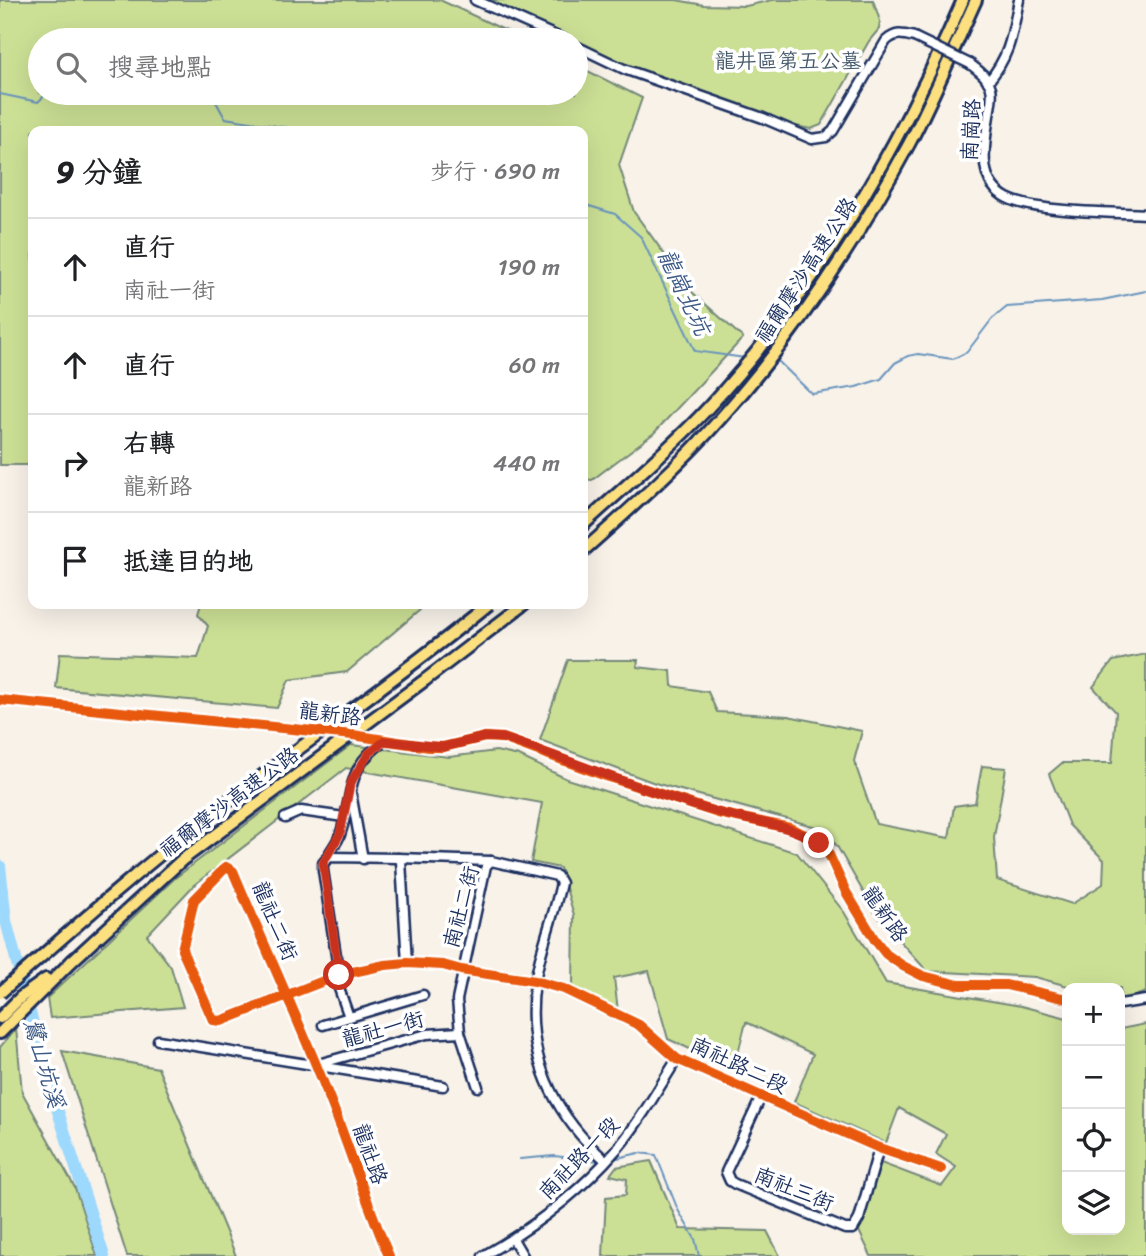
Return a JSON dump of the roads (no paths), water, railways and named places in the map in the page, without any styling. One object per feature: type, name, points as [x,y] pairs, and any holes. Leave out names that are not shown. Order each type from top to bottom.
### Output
[{"type":"highway","name":"福爾摩沙高速公路","points":[[588,520],[707,410],[767,339],[825,258],[880,169],[935,65],[963,0]]},
{"type":"highway","name":"福爾摩沙高速公路","points":[[588,547],[668,475],[720,420],[799,323],[838,264],[908,146],[976,0]]},
{"type":"highway","name":"福爾摩沙高速公路","points":[[0,993],[116,890],[210,815],[433,651],[483,609]]},
{"type":"highway","name":"福爾摩沙高速公路","points":[[0,1018],[21,997],[72,961],[182,860],[517,609]]},
{"type":"highway","points":[[0,1033],[72,961]]},
{"type":"street","points":[[475,0],[538,28]]},
{"type":"street","points":[[988,82],[1007,55],[1020,0]]},
{"type":"street","name":"南崗路","points":[[588,52],[624,69],[763,118],[812,139],[821,139],[833,131],[886,41],[892,35],[914,37],[970,64],[988,82],[992,94],[984,160],[994,187],[1006,198],[1037,207],[1146,214]]},
{"type":"street","name":"龍新路","points":[[0,701],[262,725],[443,747],[485,737],[503,738],[718,813],[790,828],[812,838],[826,848],[846,892],[875,940],[886,954],[903,966],[935,980],[959,985],[1006,985],[1062,998]]},
{"type":"street","points":[[349,1017],[337,976],[323,870],[340,834],[350,787],[364,759],[385,741]]},
{"type":"street","points":[[350,787],[363,859]]},
{"type":"street","points":[[285,818],[301,811],[344,817]]},
{"type":"street","points":[[398,858],[403,865],[407,963]]},
{"type":"street","points":[[326,859],[491,861]]},
{"type":"street","name":"南社二街","points":[[478,1087],[460,1032],[457,1000],[461,970],[486,866],[491,861],[556,876],[561,881],[535,981]]},
{"type":"street","name":"龍社二街","points":[[285,995],[222,1021],[213,1020],[209,1016],[182,950],[194,900],[226,867],[233,871],[315,1065]]},
{"type":"street","name":"南社路二段","points":[[285,995],[337,976],[407,963],[443,965],[535,981],[564,989],[639,1025],[677,1059],[879,1149],[941,1169]]},
{"type":"street","points":[[535,981],[533,1028],[543,1074],[555,1102],[568,1121],[605,1160]]},
{"type":"street","points":[[323,1025],[424,995]]},
{"type":"street","points":[[1125,1003],[1146,1000]]},
{"type":"street","name":"龍社一街","points":[[315,1065],[427,1034],[460,1032]]},
{"type":"street","points":[[158,1040],[443,1086]]},
{"type":"street","name":"南社路一段","points":[[482,1256],[552,1213],[605,1160],[638,1121],[677,1059]]},
{"type":"street","name":"龍社路","points":[[315,1065],[389,1256]]},
{"type":"street","name":"南社三街","points":[[761,1097],[726,1172],[730,1181],[735,1184],[845,1229],[853,1228],[859,1219],[879,1149]]},
{"type":"street","points":[[513,1239],[523,1256]]},
{"type":"waterway","name":"龍崗北坑","points":[[0,94],[28,100]]},
{"type":"waterway","name":"龍崗北坑","points":[[218,105],[225,118],[276,126]]},
{"type":"waterway","name":"龍崗北坑","points":[[588,206],[615,214],[641,237],[695,351],[745,358]]},
{"type":"waterway","name":"龍崗北坑","points":[[775,362],[779,362],[812,394],[856,387],[881,379],[895,363],[908,356],[918,354],[953,359],[967,352],[992,319],[1007,307],[1102,300],[1146,291]]},
{"type":"waterway","name":"鷺山坑溪","points":[[0,866],[6,921],[47,1077],[104,1256]]},
{"type":"waterway","points":[[613,1159],[639,1153],[656,1155],[678,1210],[695,1239],[699,1256]]},
{"type":"waterway","points":[[520,1159],[554,1156],[599,1161]]},
{"type":"park label","name":"龍井區第五公墓","points":[[788,61]]}]
